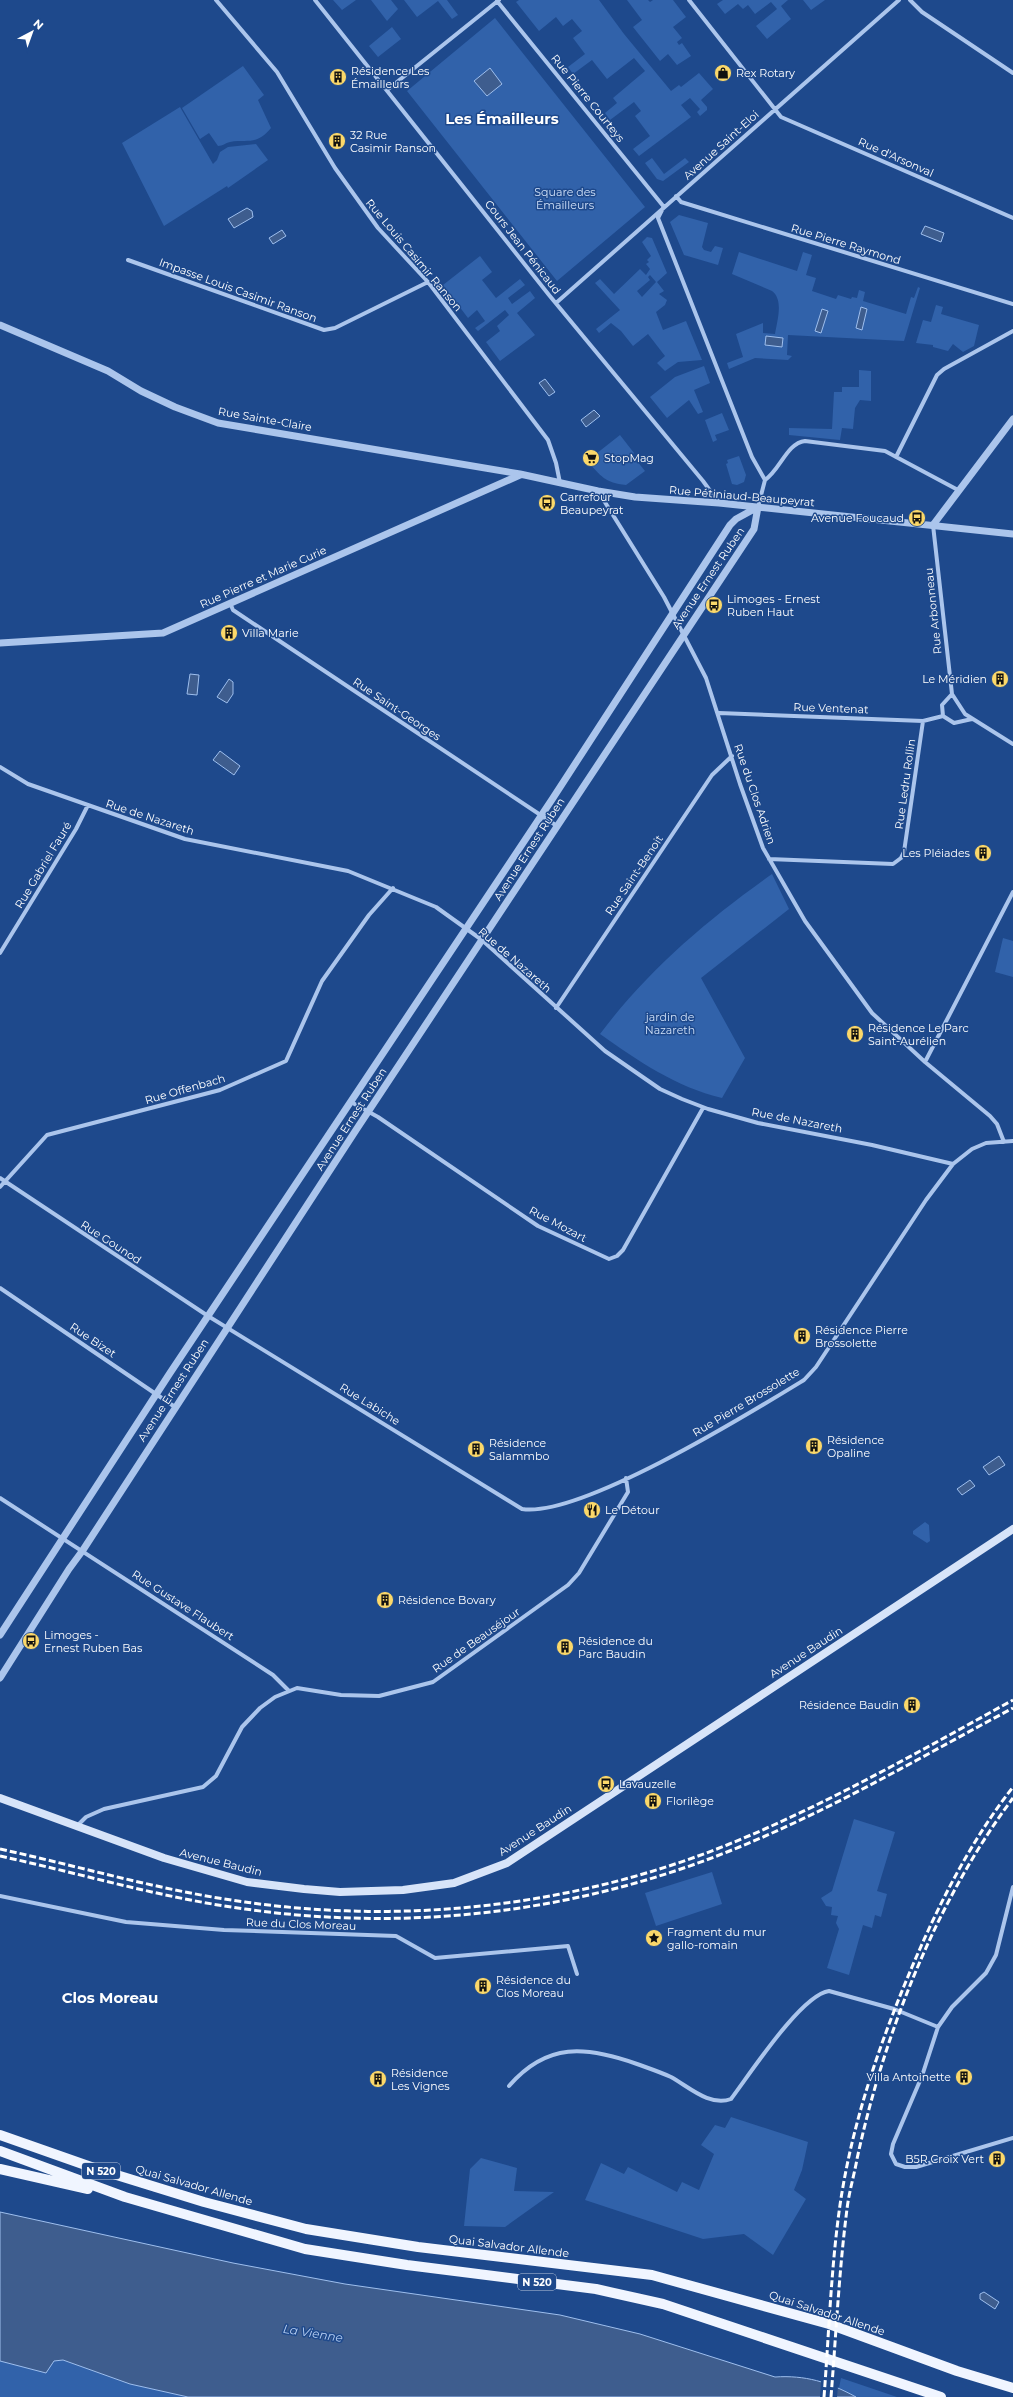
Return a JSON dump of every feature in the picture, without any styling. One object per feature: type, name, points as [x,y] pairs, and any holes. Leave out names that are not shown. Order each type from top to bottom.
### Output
[{"type":"main road","name":"Avenue Baudin","points":[[1,1798],[164,1858],[247,1882],[340,1892],[403,1890],[454,1883],[507,1863],[1013,1529]]},
{"type":"main road","name":"Quai Salvador Allende","points":[[0,2135],[94,2168],[306,2229],[418,2247],[652,2275],[829,2324],[957,2371],[1013,2388]]},
{"type":"main road","name":"N 520","points":[[0,2151],[125,2197],[305,2249],[407,2265],[596,2289],[663,2304],[941,2397]]},
{"type":"main road","points":[[0,2169],[125,2197]]},
{"type":"street","name":"Rue Louis Casimir Ranson","points":[[216,0],[277,72],[335,168],[378,228],[428,282],[548,440],[556,463],[560,484]]},
{"type":"street","name":"Cours Jean Pénicaud","points":[[315,0],[556,303],[703,481],[719,503]]},
{"type":"street","name":"Rue d'Arsonval","points":[[689,0],[782,117],[1013,218]]},
{"type":"street","name":"Avenue Saint-Eloi","points":[[556,303],[899,0]]},
{"type":"street","points":[[910,0],[922,12],[1013,73]]},
{"type":"street","points":[[387,90],[498,1]]},
{"type":"street","name":"Rue Pierre Courteys","points":[[498,1],[664,207]]},
{"type":"street","name":"Rue Pierre Raymond","points":[[676,196],[681,202],[1013,304]]},
{"type":"street","points":[[664,207],[658,218],[752,457],[765,480]]},
{"type":"street","name":"Impasse Louis Casimir Ranson","points":[[128,260],[324,330],[335,328],[428,282]]},
{"type":"street","name":"Rue Sainte-Claire","points":[[0,325],[108,371],[141,391],[175,407],[218,423],[520,474]]},
{"type":"street","points":[[896,457],[937,376],[944,369],[1013,331]]},
{"type":"street","points":[[933,525],[1013,419]]},
{"type":"street","points":[[758,507],[765,480],[771,476],[795,444],[802,441],[885,451],[958,490]]},
{"type":"street","points":[[520,474],[560,484],[598,491]]},
{"type":"street","name":"Rue Pierre et Marie Curie","points":[[0,643],[164,633],[520,474]]},
{"type":"street","name":"Rue Pétiniaud-Beaupeyrat","points":[[598,491],[636,497],[719,503],[1013,534]]},
{"type":"street","name":"Rue du Clos Adrien","points":[[598,491],[664,597],[706,678],[719,713],[745,798],[769,859],[805,921],[872,1013],[925,1062],[990,1116],[997,1124],[1004,1142]]},
{"type":"street","name":"Avenue Ernest Ruben","points":[[0,1635],[208,1316],[352,1102],[541,816],[730,525],[736,519],[758,507]]},
{"type":"street","name":"Avenue Ernest Ruben","points":[[0,1678],[69,1569],[83,1550],[369,1111],[754,529],[758,507]]},
{"type":"street","name":"Rue Arbonneau","points":[[933,525],[952,694]]},
{"type":"street","name":"Rue Saint-Georges","points":[[230,603],[233,610],[557,826]]},
{"type":"street","points":[[972,719],[954,723],[942,716],[942,705],[952,694],[959,707],[972,719],[1013,744]]},
{"type":"street","name":"Rue Ventenat","points":[[719,713],[923,721],[942,716]]},
{"type":"street","name":"Rue Ledru Rollin","points":[[769,859],[893,864],[901,858],[904,852],[923,721]]},
{"type":"street","name":"Rue Saint-Benoit","points":[[556,1008],[712,775],[732,756]]},
{"type":"street","name":"Rue de Nazareth","points":[[0,767],[28,784],[185,839],[348,871],[393,888],[436,907],[482,940],[605,1051],[634,1073],[660,1089],[703,1108],[780,1128],[872,1144],[954,1164]]},
{"type":"street","name":"Rue Gabriel Fauré","points":[[0,953],[76,829],[88,805]]},
{"type":"street","name":"Rue Offenbach","points":[[0,1186],[47,1135],[220,1090],[286,1061],[322,981],[370,915],[393,888]]},
{"type":"street","points":[[925,1062],[1013,892]]},
{"type":"street","name":"Rue Mozart","points":[[352,1102],[369,1111],[538,1226],[609,1259],[617,1256],[623,1250],[703,1108]]},
{"type":"street","points":[[954,1164],[972,1149],[986,1143],[1013,1141]]},
{"type":"street","name":"Rue Pierre Brossolette","points":[[522,1509],[540,1510],[597,1492],[686,1449],[804,1380],[816,1367],[926,1200],[954,1164]]},
{"type":"street","name":"Rue Gounod","points":[[0,1178],[208,1316]]},
{"type":"street","name":"Rue Bizet","points":[[0,1288],[175,1407]]},
{"type":"street","name":"Rue Labiche","points":[[208,1316],[522,1509]]},
{"type":"street","name":"Rue de Beauséjour","points":[[77,1826],[86,1817],[104,1808],[203,1787],[216,1776],[246,1722],[260,1708],[275,1697],[289,1691],[297,1688],[341,1696],[379,1696],[433,1682],[568,1585],[579,1573],[628,1492],[626,1478]]},
{"type":"street","name":"Rue Gustave Flaubert","points":[[0,1498],[63,1539],[83,1550],[273,1675],[289,1691]]},
{"type":"street","points":[[1013,1887],[996,1955],[986,1973],[952,2007],[938,2027],[922,2076],[893,2144],[891,2154],[896,2164],[916,2167],[1013,2138]]},
{"type":"street","name":"Rue du Clos Moreau","points":[[0,1896],[126,1922],[224,1930],[396,1936],[435,1958],[568,1946],[577,1974]]},
{"type":"street","points":[[509,2086],[523,2070],[563,2052],[580,2051],[609,2054],[669,2076],[713,2101],[722,2103],[731,2099],[799,2010],[821,1992],[829,1991],[894,2010],[938,2027]]},
{"type":"green space","points":[[333,0],[356,0],[342,10]]},
{"type":"green space","points":[[371,0],[391,0],[398,9],[387,21]]},
{"type":"green space","points":[[404,0],[447,0],[458,15],[452,19],[438,1],[417,17]]},
{"type":"green space","points":[[519,0],[599,0],[624,34],[671,91],[679,85],[681,87],[699,73],[713,89],[701,100],[707,107],[707,110],[700,116],[697,112],[700,109],[690,98],[681,105],[691,117],[639,156],[633,149],[650,136],[635,116],[641,111],[634,102],[610,120],[605,113],[617,103],[613,98],[645,71],[634,58],[607,79],[592,60],[573,74],[568,67],[585,54],[573,38],[582,31],[572,19],[563,26],[556,17],[539,31],[516,2]]},
{"type":"green space","points":[[627,0],[648,0],[650,2],[653,0],[673,0],[686,17],[673,27],[682,38],[677,42],[679,45],[682,43],[691,56],[677,65],[668,54],[660,61],[633,27],[642,20]]},
{"type":"green space","points":[[723,0],[788,0],[781,6],[791,19],[767,39],[756,26],[777,9],[771,2],[755,14],[748,5],[743,9],[738,4],[725,14],[717,4]]},
{"type":"green space","points":[[803,0],[825,0],[811,10]]},
{"type":"green space","name":"Square des Émailleurs","points":[[495,18],[645,207],[557,281],[407,91]]},
{"type":"green space","points":[[392,27],[401,39],[378,57],[369,46]]},
{"type":"green space","points":[[243,66],[264,95],[258,100],[271,128],[266,134],[256,140],[230,142],[220,146],[218,146],[209,133],[200,139],[182,108]]},
{"type":"green space","points":[[180,107],[213,164],[217,160],[220,152],[228,147],[256,144],[268,160],[228,188],[227,186],[164,226],[122,143]]},
{"type":"green space","points":[[652,158],[664,174],[685,158],[689,162],[663,181],[657,179],[645,163]]},
{"type":"green space","points":[[679,215],[708,223],[702,247],[704,250],[711,252],[715,246],[723,248],[718,265],[684,255],[670,222]]},
{"type":"green space","points":[[647,237],[652,238],[667,273],[657,282],[664,291],[659,294],[667,300],[665,305],[656,312],[663,330],[686,321],[702,360],[678,362],[665,371],[657,363],[665,356],[648,334],[633,346],[621,331],[611,323],[599,333],[596,329],[620,310],[595,283],[600,279],[614,294],[640,269],[646,275],[650,269],[646,264],[649,262],[647,260],[651,256],[642,242]],"holes":[[[650,275],[656,282],[642,297],[637,291],[650,280],[648,277]]]},
{"type":"green space","points":[[739,252],[797,271],[803,252],[812,255],[806,275],[816,278],[812,291],[836,299],[838,295],[851,299],[852,297],[857,298],[859,290],[865,292],[863,301],[906,314],[911,297],[914,298],[918,287],[920,288],[904,341],[788,335],[787,355],[792,356],[788,360],[755,358],[729,369],[727,363],[743,357],[736,334],[763,323],[763,333],[775,334],[779,311],[778,300],[772,291],[732,274]]},
{"type":"green space","points":[[480,256],[492,272],[482,280],[496,298],[520,279],[525,285],[508,298],[512,304],[530,291],[535,298],[517,313],[535,335],[500,361],[486,342],[500,331],[497,326],[509,315],[505,310],[478,331],[475,328],[485,321],[477,310],[468,318],[443,285]]},
{"type":"green space","points":[[936,305],[943,307],[941,314],[979,325],[974,346],[963,352],[953,344],[948,351],[933,347],[933,345],[916,343],[923,320],[931,322]]},
{"type":"green space","points":[[704,366],[710,383],[694,390],[703,412],[698,414],[689,400],[667,418],[650,397],[675,377]]},
{"type":"green space","points":[[859,370],[871,371],[871,401],[860,400],[855,408],[853,429],[842,428],[840,440],[789,435],[789,428],[832,429],[834,392],[842,392],[842,387],[859,387]]},
{"type":"green space","points":[[722,413],[729,430],[715,435],[717,440],[713,442],[705,420]]},
{"type":"green space","points":[[620,435],[634,453],[632,455],[645,471],[626,485],[613,483],[604,478],[587,461]]},
{"type":"green space","points":[[739,456],[746,475],[744,482],[737,485],[732,484],[726,464],[728,463],[727,460]]},
{"type":"green space","name":"jardin de Nazareth","points":[[772,874],[789,909],[701,978],[745,1058],[722,1098],[673,1080],[643,1063],[600,1034],[638,988],[658,967],[724,909]]},
{"type":"green space","points":[[1003,938],[1013,941],[1013,977],[995,972]]},
{"type":"green space","points":[[925,1522],[929,1525],[930,1541],[927,1543],[913,1534],[913,1531]]},
{"type":"green space","points":[[854,1819],[895,1832],[877,1891],[887,1894],[881,1917],[875,1915],[872,1928],[863,1925],[849,1975],[827,1968],[839,1929],[836,1923],[838,1916],[831,1915],[832,1907],[826,1906],[821,1898],[832,1891]]},
{"type":"green space","points":[[712,1872],[722,1904],[656,1926],[645,1893]]},
{"type":"green space","points":[[731,2117],[808,2142],[802,2170],[794,2190],[806,2199],[773,2255],[744,2234],[703,2239],[585,2200],[601,2163],[624,2174],[628,2167],[677,2192],[682,2182],[699,2190],[714,2154],[701,2145],[715,2125],[725,2128]]},
{"type":"green space","points":[[481,2158],[517,2168],[514,2191],[554,2192],[505,2227],[464,2226],[470,2169]]},
{"type":"green space","points":[[0,2358],[63,2360],[130,2384],[188,2397],[0,2397]]},
{"type":"green space","points":[[841,2378],[897,2397],[856,2397],[839,2388]]},
{"type":"water","points":[[490,68],[502,84],[487,96],[474,81]]},
{"type":"water","points":[[247,208],[252,211],[253,217],[234,228],[228,219]]},
{"type":"water","points":[[925,226],[944,233],[941,242],[921,234]]},
{"type":"water","points":[[282,230],[286,236],[273,244],[269,238]]},
{"type":"water","points":[[861,307],[867,309],[862,330],[856,328]]},
{"type":"water","points":[[822,309],[828,311],[821,333],[815,331]]},
{"type":"water","points":[[766,336],[783,338],[782,347],[765,345]]},
{"type":"water","points":[[545,379],[555,392],[549,396],[539,383]]},
{"type":"water","points":[[594,410],[600,416],[586,427],[581,420]]},
{"type":"water","points":[[190,674],[199,675],[197,695],[187,694]]},
{"type":"water","points":[[229,679],[233,682],[233,694],[227,703],[217,697]]},
{"type":"water","points":[[220,751],[240,766],[234,775],[213,760]]},
{"type":"water","points":[[999,1456],[1005,1465],[989,1475],[983,1467]]},
{"type":"water","points":[[970,1480],[975,1486],[962,1495],[957,1489]]},
{"type":"water","name":"La Vienne","points":[[0,2212],[233,2263],[345,2284],[560,2315],[640,2334],[775,2377],[807,2378],[836,2387],[856,2397],[188,2397],[130,2384],[63,2360],[54,2361],[46,2373],[0,2361]]},
{"type":"water","points":[[984,2292],[999,2302],[995,2309],[980,2299],[980,2294]]},
{"type":"pier","points":[[821,2380],[838,2386],[837,2397],[820,2397]]},
{"type":"railway","points":[[0,1849],[183,1892],[245,1902],[306,1909],[367,1911],[429,1910],[490,1905],[550,1896],[610,1883],[669,1866],[727,1845],[800,1813],[836,1795],[908,1758],[1013,1700]]},
{"type":"railway","points":[[0,1856],[183,1899],[245,1909],[306,1916],[368,1918],[429,1917],[490,1912],[550,1903],[610,1890],[669,1873],[727,1852],[764,1837],[836,1802],[1013,1708]]},
{"type":"railway","points":[[824,2397],[832,2277],[840,2205],[857,2121],[865,2094],[893,2013],[939,1908],[980,1834],[1013,1787]]},
{"type":"railway","points":[[831,2397],[844,2232],[848,2203],[868,2112],[882,2064],[916,1970],[937,1925],[960,1880],[985,1838],[1013,1798]]},
{"type":"place","name":"Rex Rotary","points":[[723,73]]},
{"type":"place","name":"Résidence Les Émailleurs","points":[[338,77]]},
{"type":"place","name":"32 Rue Casimir Ranson","points":[[337,141]]},
{"type":"place","name":"StopMag","points":[[591,458]]},
{"type":"place","name":"Carrefour Beaupeyrat","points":[[547,503]]},
{"type":"place","name":"Avenue Foucaud","points":[[917,518]]},
{"type":"place","name":"Limoges - Ernest Ruben Haut","points":[[714,605]]},
{"type":"place","name":"Villa Marie","points":[[229,633]]},
{"type":"place","name":"Le Méridien","points":[[1000,679]]},
{"type":"place","name":"Les Pléiades","points":[[983,853]]},
{"type":"place","name":"Résidence Le Parc Saint-Aurélien","points":[[855,1034]]},
{"type":"place","name":"Résidence Pierre Brossolette","points":[[802,1336]]},
{"type":"place","name":"Résidence Opaline","points":[[814,1446]]},
{"type":"place","name":"Résidence Salammbo","points":[[476,1449]]},
{"type":"place","name":"Le Détour","points":[[592,1510]]},
{"type":"place","name":"Résidence Bovary","points":[[385,1600]]},
{"type":"place","name":"Limoges - Ernest Ruben Bas","points":[[31,1641]]},
{"type":"place","name":"Résidence du Parc Baudin","points":[[565,1647]]},
{"type":"place","name":"Résidence Baudin","points":[[912,1705]]},
{"type":"place","name":"Lavauzelle","points":[[606,1784]]},
{"type":"place","name":"Florilège","points":[[653,1801]]},
{"type":"place","name":"Fragment du mur gallo-romain","points":[[654,1938]]},
{"type":"place","name":"Résidence du Clos Moreau","points":[[483,1986]]},
{"type":"place","name":"Villa Antoinette","points":[[964,2077]]},
{"type":"place","name":"Résidence Les Vignes","points":[[378,2079]]},
{"type":"place","name":"B5R Croix Vert","points":[[997,2159]]},
{"type":"district","name":"Les Émailleurs","points":[[502,118]]},
{"type":"district","name":"Clos Moreau","points":[[110,1997]]}]
